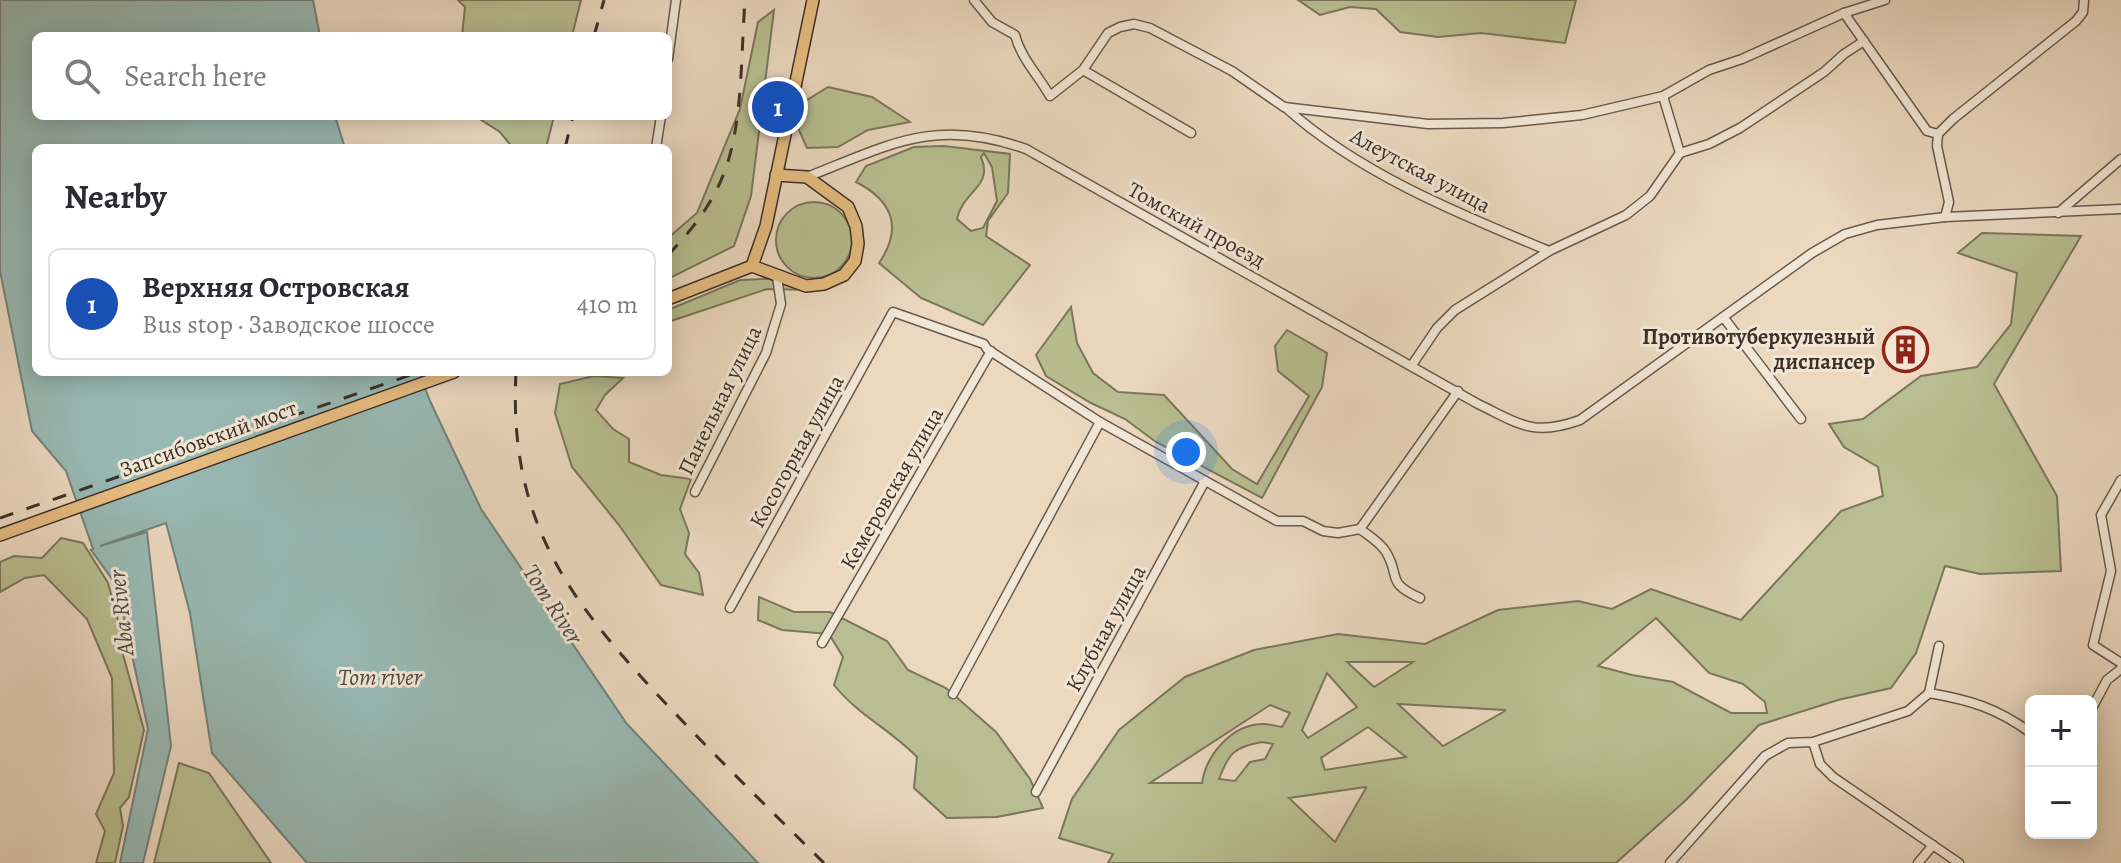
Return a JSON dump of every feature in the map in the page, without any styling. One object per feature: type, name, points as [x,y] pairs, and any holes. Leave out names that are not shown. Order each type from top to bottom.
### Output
[{"type":"main road","points":[[752,266],[766,226],[813,0]]},
{"type":"main road","points":[[672,297],[752,266],[806,286],[824,284],[844,275],[855,261],[858,244],[856,226],[848,207],[807,177],[776,175]]},
{"type":"main road","name":"Запсибовский мост","points":[[0,535],[443,376]]},
{"type":"street","points":[[672,32],[676,0]]},
{"type":"street","name":"Алеутская улица","points":[[974,0],[992,22],[1015,35],[1019,53],[1050,96],[1083,70],[1108,33],[1134,24],[1150,28],[1232,71],[1284,107],[1310,130],[1416,192],[1549,251]]},
{"type":"street","points":[[1284,107],[1428,124],[1503,123],[1582,115],[1663,96],[1709,70],[1742,59],[1844,13],[1885,0]]},
{"type":"street","points":[[1945,217],[1949,202],[1937,146],[1938,134],[2076,21],[2083,12],[2084,0]]},
{"type":"street","points":[[1844,13],[1927,131],[1938,134]]},
{"type":"street","points":[[1412,365],[1437,328],[1455,310],[1549,251],[1626,215],[1650,196],[1680,153],[1709,144],[1740,128],[1824,72],[1864,41]]},
{"type":"street","points":[[1083,70],[1191,133]]},
{"type":"street","points":[[1663,96],[1680,153]]},
{"type":"street","points":[[657,144],[660,120]]},
{"type":"street","name":"Томский проезд","points":[[807,177],[902,140],[946,133],[994,138],[1026,149],[1458,391],[1534,429],[1557,429],[1580,420],[1724,318]]},
{"type":"street","points":[[2058,213],[2121,159]]},
{"type":"street","points":[[1801,419],[1724,318],[1812,253],[1845,234],[1877,225],[1945,217],[2121,209]]},
{"type":"street","name":"Панельная улица","points":[[695,492],[766,353],[781,304],[777,277]]},
{"type":"street","name":"Косогорная улица","points":[[730,608],[893,312],[984,344],[989,350]]},
{"type":"street","points":[[989,350],[1100,422],[1277,521],[1303,521],[1323,531],[1338,533],[1360,529],[1458,391]]},
{"type":"street","name":"Кемеровская улица","points":[[822,643],[989,350]]},
{"type":"street","points":[[953,694],[1100,422]]},
{"type":"street","points":[[2097,699],[2107,680],[2121,666],[2093,645],[2111,571],[2101,515],[2121,480]]},
{"type":"street","name":"Клубная улица","points":[[1036,792],[1205,481]]},
{"type":"street","points":[[1360,529],[1385,550],[1400,588],[1420,598]]},
{"type":"street","points":[[1670,863],[1765,756],[1788,743],[1813,742],[1908,711],[1929,693],[1939,646]]},
{"type":"street","points":[[1929,693],[1970,700],[2009,717],[2025,729]]},
{"type":"street","points":[[1813,742],[1820,764],[1833,777],[1959,863]]},
{"type":"street","points":[[1918,863],[1933,845]]},
{"type":"green space","points":[[458,0],[581,0],[573,32],[462,32],[465,7]]},
{"type":"green space","points":[[1298,0],[1576,0],[1565,43],[1481,33],[1438,37],[1400,32],[1376,9],[1350,7],[1320,15]]},
{"type":"green space","points":[[774,10],[751,196],[734,246],[672,277],[672,235],[697,213],[740,109],[758,22]]},
{"type":"green space","points":[[828,87],[872,97],[910,122],[868,130],[838,147],[807,148],[798,128],[804,102]]},
{"type":"green space","points":[[481,120],[553,120],[547,144],[510,144],[500,132]]},
{"type":"green space","points":[[944,146],[1010,154],[1008,193],[988,221],[986,236],[1030,265],[983,325],[921,298],[879,263],[891,238],[890,216],[879,198],[856,182],[866,166],[914,147]],"holes":[[[984,153],[992,167],[997,201],[983,228],[971,231],[957,219],[960,209],[981,182],[984,175],[981,157]]]},
{"type":"green space","points":[[807,202],[821,202],[835,208],[846,219],[852,240],[849,255],[841,267],[821,278],[807,278],[793,272],[782,261],[776,247],[776,233],[782,219],[793,208]]},
{"type":"green space","points":[[1982,233],[2081,236],[1994,384],[2057,496],[2061,571],[1980,574],[1945,566],[1916,653],[1891,688],[1838,700],[1759,725],[1686,800],[1616,863],[1108,863],[1113,854],[1059,838],[1072,799],[1119,730],[1185,677],[1254,650],[1338,634],[1425,644],[1498,610],[1578,601],[1612,609],[1651,589],[1741,620],[1841,511],[1883,496],[1878,467],[1844,447],[1829,424],[1863,419],[1921,376],[1977,367],[2011,324],[2017,273],[1958,253]],"holes":[[[1656,618],[1709,673],[1743,684],[1765,702],[1767,713],[1731,713],[1673,682],[1598,666]],[[1347,662],[1413,662],[1374,687]],[[1327,673],[1357,707],[1308,738],[1302,730]],[[1398,704],[1505,710],[1443,746]],[[1270,705],[1290,713],[1282,727],[1252,725],[1231,735],[1215,752],[1204,772],[1202,783],[1150,783]],[[1368,727],[1406,757],[1325,770],[1321,758]],[[1262,742],[1273,744],[1265,759],[1250,762],[1235,781],[1219,779],[1230,757],[1245,746]],[[1366,787],[1335,842],[1289,798]]]},
{"type":"green space","points":[[783,278],[812,290],[767,289],[672,321],[672,308],[740,280]]},
{"type":"green space","points":[[1071,307],[1077,343],[1093,373],[1118,392],[1164,395],[1232,469],[1257,484],[1309,396],[1278,371],[1275,346],[1287,330],[1327,353],[1322,387],[1262,498],[1156,442],[1125,419],[1046,376],[1036,355]]},
{"type":"green space","points":[[594,376],[623,378],[605,395],[596,410],[613,429],[629,439],[629,462],[661,475],[691,479],[680,509],[689,533],[685,554],[699,573],[703,595],[661,585],[619,525],[572,467],[555,413],[560,384]]},
{"type":"green space","points":[[61,538],[83,543],[108,583],[119,624],[122,651],[144,730],[129,797],[120,808],[123,826],[115,863],[96,863],[105,831],[96,814],[114,773],[112,678],[87,619],[44,575],[25,578],[0,592],[0,562],[14,556],[42,558]]},
{"type":"green space","points":[[759,597],[794,612],[830,612],[887,641],[908,670],[946,688],[996,732],[1030,779],[1043,808],[997,817],[947,818],[914,788],[917,757],[853,705],[834,685],[843,657],[829,634],[782,630],[758,620]]},
{"type":"green space","points":[[179,763],[209,773],[271,863],[154,863]]},
{"type":"water","name":"Tom river","points":[[0,0],[313,0],[319,32],[32,32],[32,120],[336,120],[344,144],[32,144],[32,376],[421,376],[481,509],[627,724],[758,863],[307,863],[212,753],[190,613],[166,523],[100,546],[147,532],[171,746],[143,863],[120,863],[148,729],[117,586],[91,550],[66,471],[32,431],[0,271]]},
{"type":"railway","points":[[595,32],[604,0]]},
{"type":"railway","points":[[672,251],[707,207],[730,154],[738,111],[745,0]]},
{"type":"railway","points":[[566,144],[572,120]]},
{"type":"railway","points":[[0,518],[408,376]]},
{"type":"railway","points":[[516,376],[516,426],[523,474],[535,517],[553,558],[576,596],[603,633],[670,708],[824,863]]},
{"type":"place","name":"Верхняя Островская","points":[[778,107]]},
{"type":"place","name":"Противотуберкулезный диспансер","points":[[1906,349]]},
{"type":"water label","name":"Tom River","points":[[553,604]]},
{"type":"water label","name":"Aba River","points":[[121,613]]}]
